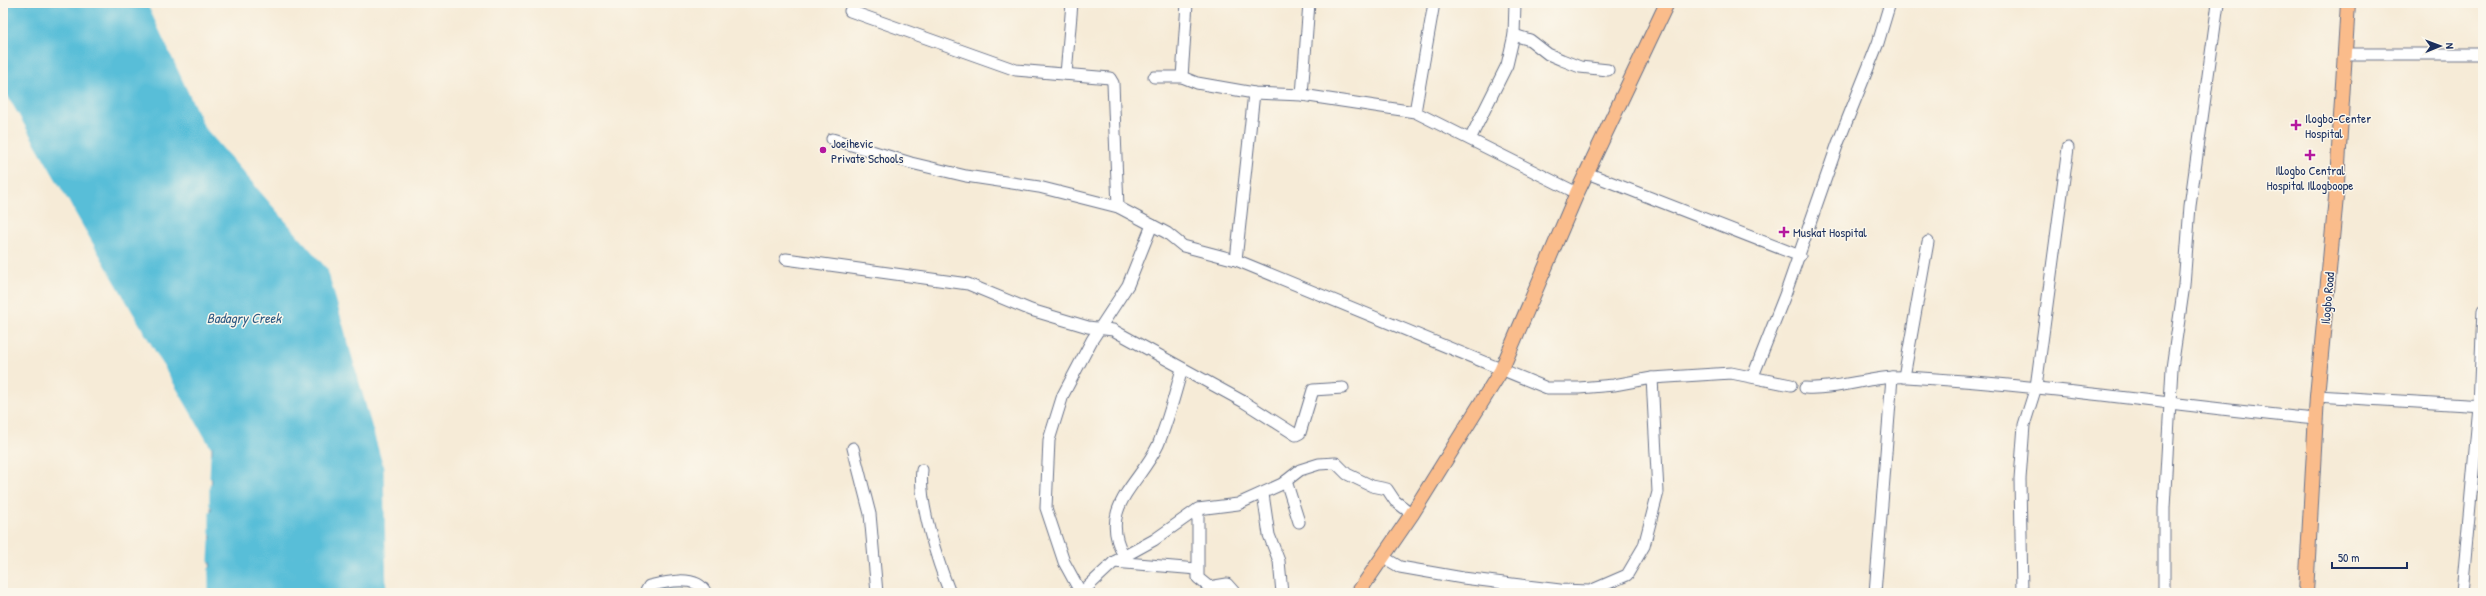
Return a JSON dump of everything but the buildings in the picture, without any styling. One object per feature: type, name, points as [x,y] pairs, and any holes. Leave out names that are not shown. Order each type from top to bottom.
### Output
[{"type":"main road","points":[[1358,593],[1412,514],[1501,371],[1577,193],[1667,3]]},
{"type":"main road","name":"Ilogbo Road","points":[[2306,593],[2317,396],[2336,197],[2348,3]]},
{"type":"street","points":[[1066,74],[1072,3]]},
{"type":"street","points":[[1182,77],[1187,3]]},
{"type":"street","points":[[1302,95],[1309,3]]},
{"type":"street","points":[[1415,112],[1434,3]]},
{"type":"street","points":[[1470,140],[1507,64],[1514,35],[1515,3]]},
{"type":"street","points":[[1753,376],[1800,256],[1838,143],[1873,56],[1890,3]]},
{"type":"street","points":[[2164,593],[2164,508],[2169,401],[2184,285],[2190,206],[2218,3]]},
{"type":"street","points":[[850,11],[1016,70],[1105,76],[1110,78],[1113,83],[1118,207]]},
{"type":"street","points":[[1514,35],[1530,40],[1548,54],[1568,63],[1580,67],[1608,70]]},
{"type":"street","points":[[2346,54],[2483,54]]},
{"type":"street","points":[[1154,77],[1182,77],[1198,83],[1254,93],[1302,95],[1415,112],[1577,193]]},
{"type":"street","points":[[1236,260],[1254,93]]},
{"type":"street","points":[[832,139],[911,163],[966,176],[1039,187],[1118,207],[1167,233],[1183,246],[1236,260],[1501,371],[1546,388],[1614,385],[1652,378],[1731,373],[1791,384]]},
{"type":"street","points":[[2022,593],[2020,478],[2024,425],[2036,387],[2068,148]]},
{"type":"street","points":[[1587,173],[1800,256]]},
{"type":"street","points":[[1152,225],[1128,285],[1092,340],[1063,395],[1049,440],[1046,508],[1064,562],[1081,593],[1119,559],[1154,540],[1198,509],[1238,504],[1263,494],[1286,481],[1300,470],[1320,464],[1336,463],[1347,474],[1372,486],[1387,489],[1395,501],[1412,514]]},
{"type":"street","points":[[1904,377],[1928,242]]},
{"type":"street","points":[[786,258],[968,284],[1031,310],[1088,327],[1113,330],[1132,339],[1182,369],[1244,402],[1296,435],[1300,433],[1313,390],[1343,388]]},
{"type":"street","points":[[2462,593],[2481,406],[2483,310]]},
{"type":"street","points":[[1119,559],[1114,527],[1118,510],[1126,493],[1157,445],[1182,369]]},
{"type":"street","points":[[1805,388],[1818,388],[1892,377],[1904,377],[2036,387],[2169,401],[2208,409],[2316,419]]},
{"type":"street","points":[[1875,593],[1892,377]]},
{"type":"street","points":[[1383,557],[1400,567],[1463,578],[1560,590],[1590,591],[1627,576],[1644,546],[1658,492],[1652,378]]},
{"type":"street","points":[[2317,396],[2481,406]]},
{"type":"street","points":[[853,448],[870,514],[877,593]]},
{"type":"street","points":[[922,470],[923,499],[935,553],[950,593]]},
{"type":"street","points":[[1286,481],[1299,522]]},
{"type":"street","points":[[1263,494],[1269,535],[1280,561],[1282,593]]},
{"type":"street","points":[[1198,509],[1198,578],[1209,587],[1227,584],[1235,593]]},
{"type":"street","points":[[1119,559],[1197,569]]},
{"type":"street","points":[[645,593],[649,586],[673,581],[694,583],[702,587],[706,593]]},
{"type":"water","name":"Badagry Creek","points":[[3,3],[145,3],[203,129],[326,270],[382,468],[385,593],[210,593],[212,446],[3,85]]},
{"type":"waterway","points":[[145,3],[203,128],[326,270],[382,468],[385,593]]},
{"type":"waterway","points":[[3,85],[211,445]]},
{"type":"waterway","points":[[211,477],[212,455]]},
{"type":"waterway","points":[[211,485],[211,505]]},
{"type":"waterway","points":[[211,513],[211,533]]},
{"type":"waterway","points":[[210,561],[211,541]]},
{"type":"waterway","points":[[210,569],[210,593]]},
{"type":"waterway","points":[[656,589],[688,593]]},
{"type":"place","name":"Ilogbo-Center Hospital","points":[[2296,125]]},
{"type":"place","name":"Joeihevic Private Schools","points":[[823,150]]},
{"type":"place","name":"Illogbo Central Hospital Illogboope","points":[[2310,155]]},
{"type":"place","name":"Muskat Hospital","points":[[1784,232]]}]
